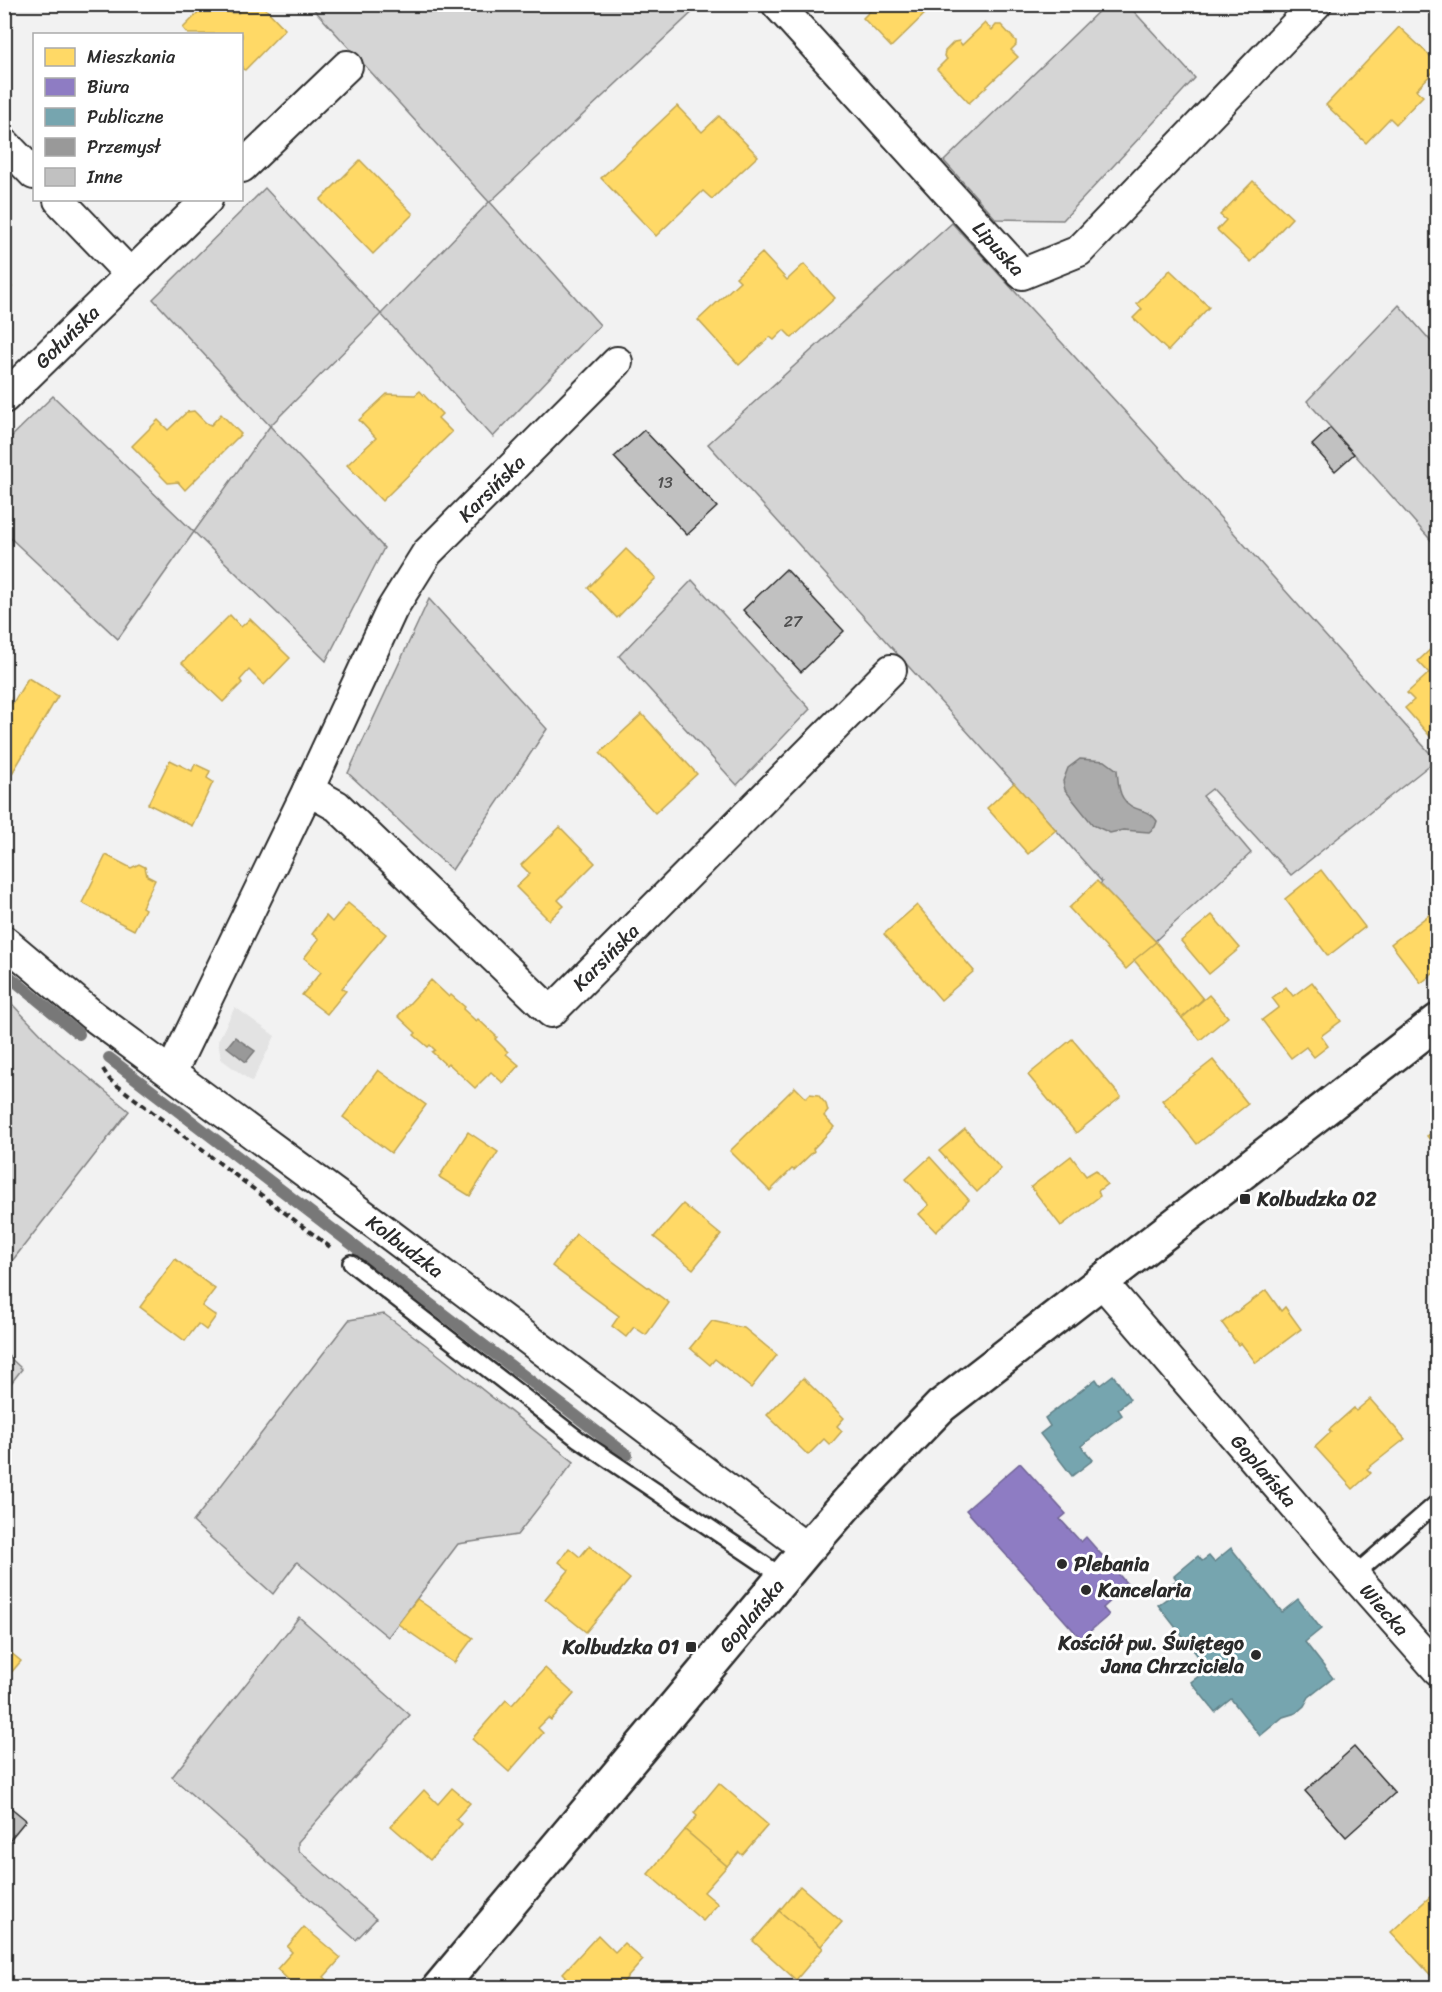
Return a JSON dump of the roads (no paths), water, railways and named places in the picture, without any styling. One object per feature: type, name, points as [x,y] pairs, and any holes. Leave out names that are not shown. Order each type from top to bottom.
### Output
[{"type":"street","name":"Lipuska","points":[[777,4],[1022,274],[1079,251],[1316,4]]},
{"type":"street","points":[[243,166],[347,66]]},
{"type":"street","points":[[4,143],[33,173]]},
{"type":"street","points":[[60,201],[130,274]]},
{"type":"street","name":"Gołuńska","points":[[4,398],[206,201]]},
{"type":"street","name":"Karsińska","points":[[171,1073],[308,790],[392,609],[427,553],[616,362]]},
{"type":"street","name":"Karsińska","points":[[308,790],[337,806],[551,1012],[891,670]]},
{"type":"street","name":"Kolbudzka","points":[[4,941],[92,1015],[387,1232],[807,1549]]},
{"type":"street","name":"Goplańska","points":[[439,1988],[807,1549],[850,1500],[940,1406],[1437,1021]]},
{"type":"street","name":"Goplańska","points":[[1101,1281],[1354,1575]]},
{"type":"street","name":"Wiecka","points":[[1354,1575],[1437,1670]]},
{"type":"lane","points":[[351,1263],[578,1439],[783,1577]]},
{"type":"lane","points":[[1354,1575],[1437,1502]]},
{"type":"waterway","points":[[4,972],[79,1034]]},
{"type":"waterway","points":[[109,1058],[627,1455]]},
{"type":"place","name":"Kolbudzka 02","points":[[1245,1199]]},
{"type":"place","name":"Plebania","points":[[1062,1564]]},
{"type":"place","name":"Kancelaria","points":[[1086,1590]]},
{"type":"place","name":"Kolbudzka 01","points":[[691,1647]]},
{"type":"place","name":"Kościół pw. Świętego Jana Chrzciciela","points":[[1256,1655]]}]
